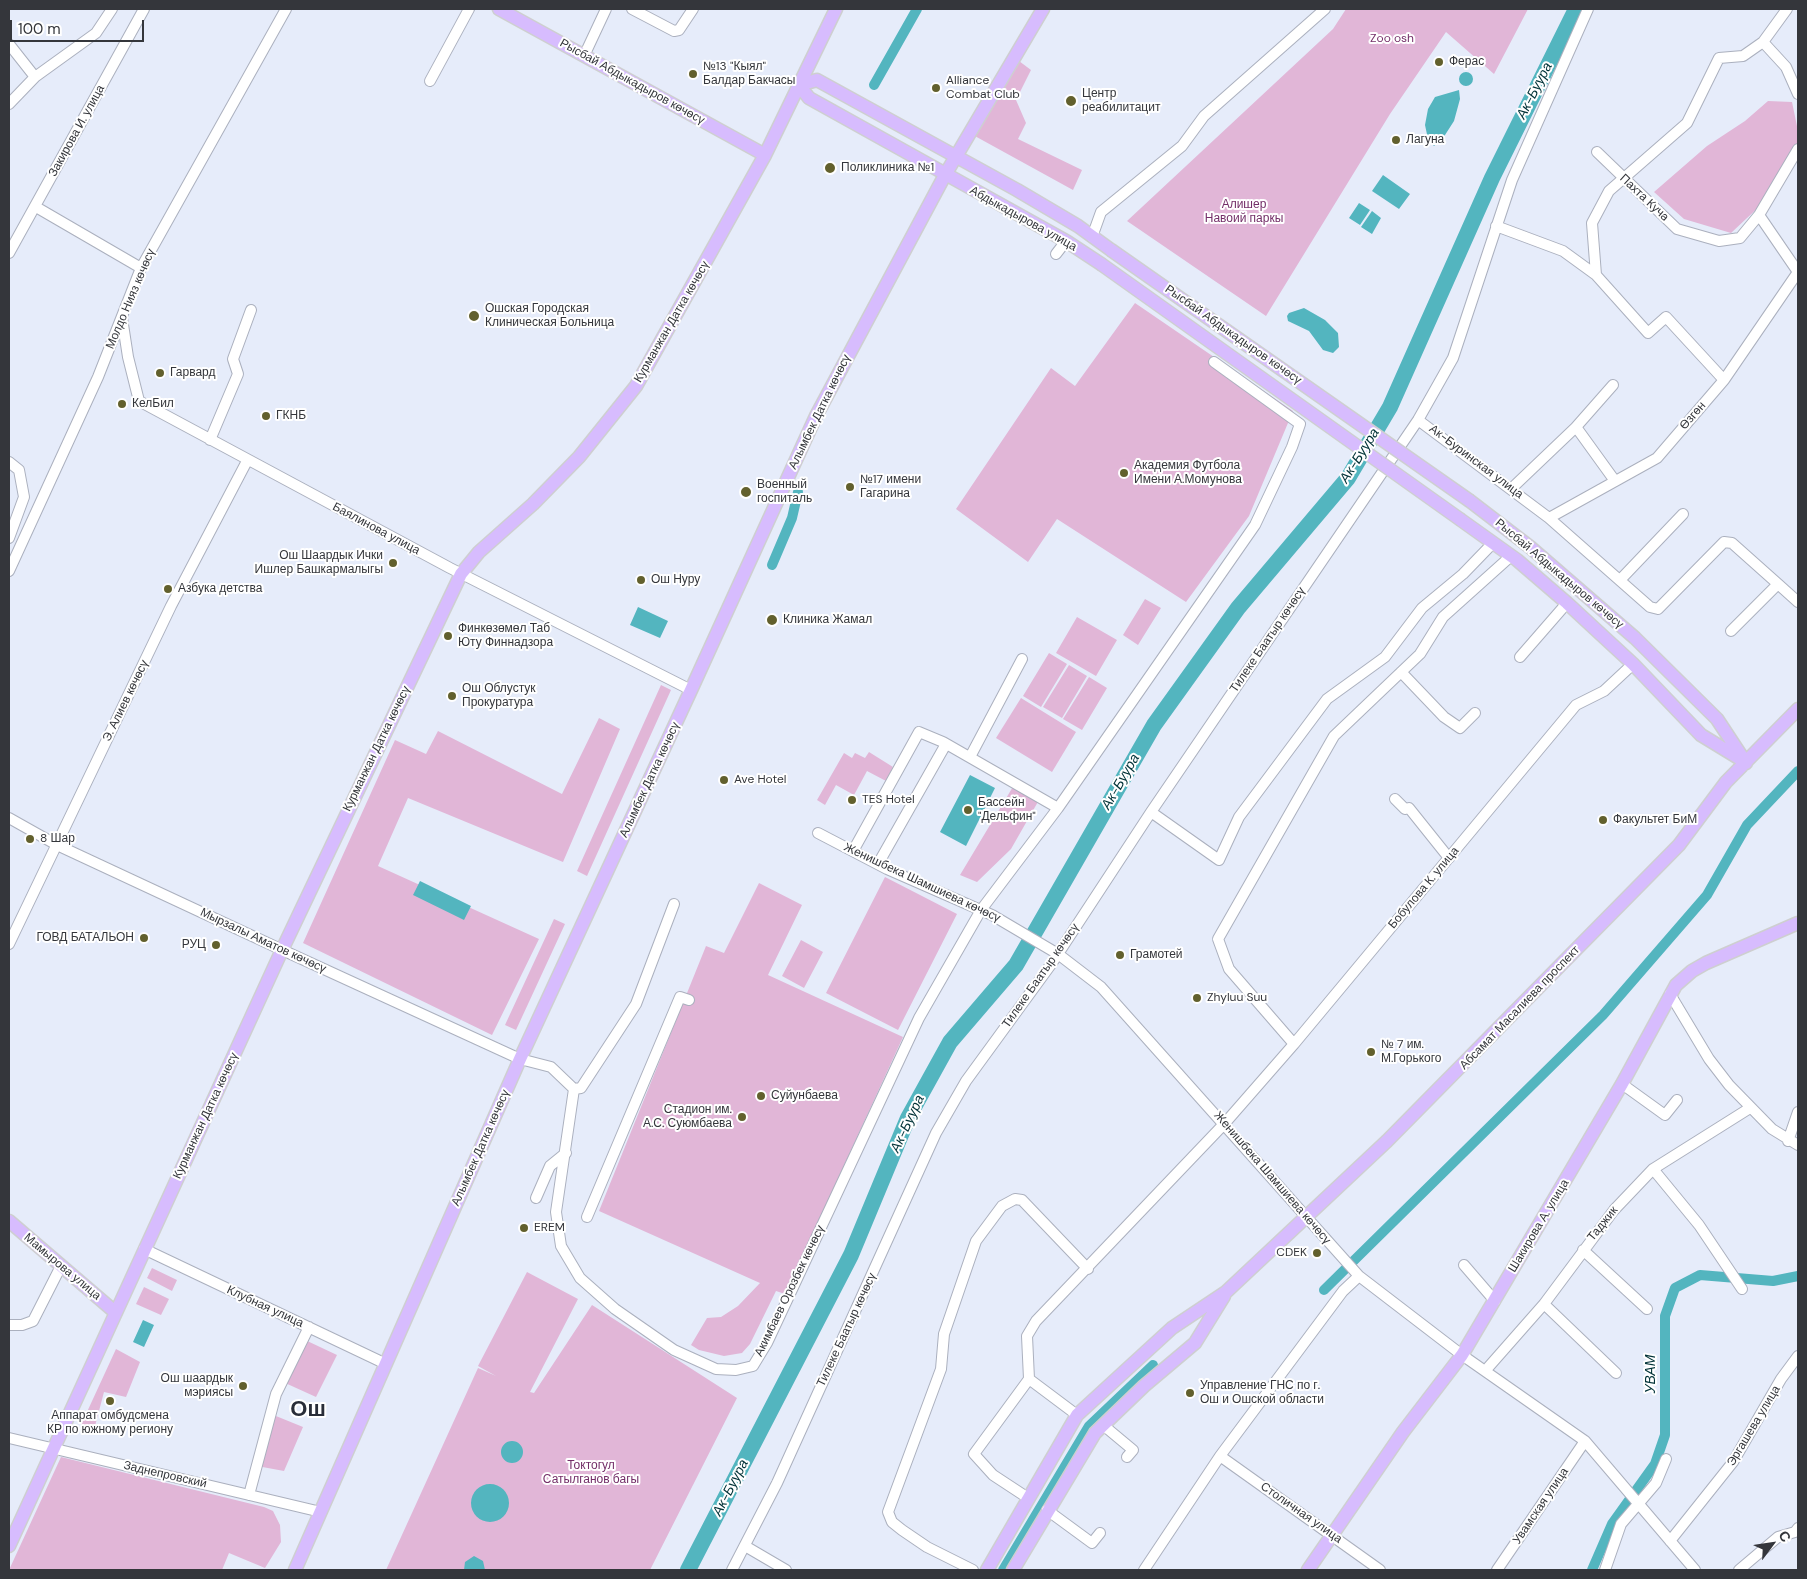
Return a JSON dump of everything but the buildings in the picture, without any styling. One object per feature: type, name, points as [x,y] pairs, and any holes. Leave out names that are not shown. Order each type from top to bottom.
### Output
[{"type":"main road","name":"Рысбай Абдыкадыров көчөсү","points":[[499,9],[765,155]]},
{"type":"main road","name":"Курманжан Датка көчөсү","points":[[9,1546],[282,950],[461,574],[479,552],[533,504],[579,457],[636,386],[765,155],[836,9]]},
{"type":"main road","name":"Алымбек Датка көчөсү","points":[[295,1570],[520,1059],[816,416],[945,175],[1043,9]]},
{"type":"main road","name":"Рысбай Абдыкадыров көчөсү","points":[[800,85],[817,80],[956,156],[1092,236],[1470,501],[1538,553],[1635,638],[1718,719],[1746,763]]},
{"type":"main road","points":[[800,85],[809,98],[945,175]]},
{"type":"main road","name":"Абдыкадырова улица","points":[[945,175],[1066,241],[1101,264]]},
{"type":"main road","name":"Рысбай Абдыкадыров көчөсү","points":[[1101,264],[1511,556],[1567,603],[1633,664],[1701,734],[1746,763]]},
{"type":"main road","name":"Абсамат Масалиева проспект","points":[[986,1570],[1077,1415],[1172,1328],[1226,1292],[1463,1066],[1679,845],[1712,799],[1798,709]]},
{"type":"main road","name":"Шакирова А. улица","points":[[1308,1570],[1403,1432],[1462,1355],[1622,1084],[1670,994],[1679,982],[1699,967],[1798,923]]},
{"type":"main road","name":"Мамырова улица","points":[[9,1222],[115,1312]]},
{"type":"main road","name":"Абсамат Масалиева проспект","points":[[1013,1570],[1095,1432],[1195,1344],[1226,1292]]},
{"type":"street","points":[[9,104],[35,77],[96,33],[112,9]]},
{"type":"street","name":"Закирова И. улица","points":[[9,253],[36,208],[144,9]]},
{"type":"street","name":"Молдо Нияз көчөсү","points":[[9,567],[98,377],[141,268],[286,9]]},
{"type":"street","points":[[430,81],[469,9]]},
{"type":"street","points":[[584,56],[606,9]]},
{"type":"street","points":[[632,9],[674,31],[679,30],[693,9]]},
{"type":"street","points":[[1092,236],[1101,212],[1182,146],[1204,116],[1325,9]]},
{"type":"street","name":"Ак-Буринская улица","points":[[1588,9],[1512,180],[1453,358],[1418,420],[1512,488],[1650,607],[1658,609],[1724,542],[1732,544],[1778,584]]},
{"type":"street","points":[[1596,275],[1592,223],[1609,191],[1687,123],[1719,58],[1743,56],[1763,42],[1786,9]]},
{"type":"street","points":[[1763,42],[1786,67],[1798,94]]},
{"type":"street","points":[[9,44],[35,77]]},
{"type":"street","name":"Пахта Кучa","points":[[1597,152],[1677,229],[1719,241],[1740,238],[1759,215],[1798,149]]},
{"type":"street","points":[[36,208],[141,268]]},
{"type":"street","points":[[1759,215],[1798,272]]},
{"type":"street","points":[[1496,226],[1563,251],[1596,275],[1648,333],[1666,317],[1724,380]]},
{"type":"street","points":[[1056,254],[1066,241]]},
{"type":"street","name":"Өзгөн","points":[[1549,518],[1657,458],[1724,380],[1798,272]]},
{"type":"street","points":[[210,440],[238,374],[233,359],[251,310]]},
{"type":"street","name":"Баялинова улица","points":[[122,318],[128,357],[139,401],[247,461],[461,574],[691,690]]},
{"type":"street","points":[[981,910],[1058,808],[1255,525],[1292,448],[1300,424],[1214,362]]},
{"type":"street","points":[[1512,488],[1576,427],[1613,385]]},
{"type":"street","name":"Тилеке Баатыр көчөсү","points":[[732,1570],[781,1475],[936,1133],[966,1081],[1058,954],[1151,812],[1418,420]]},
{"type":"street","points":[[1576,427],[1615,481]]},
{"type":"street","name":"Э. Алиев көчөсү","points":[[9,944],[172,606],[247,461]]},
{"type":"street","points":[[9,462],[19,470],[24,497],[9,538]]},
{"type":"street","points":[[1620,580],[1683,514]]},
{"type":"street","points":[[1151,812],[1219,860],[1239,817],[1327,699],[1386,657],[1422,608],[1463,574],[1493,543]]},
{"type":"street","points":[[1294,1044],[1229,969],[1218,939],[1334,736],[1420,654],[1443,617],[1511,556]]},
{"type":"street","points":[[1731,631],[1778,584],[1798,602]]},
{"type":"street","points":[[1520,657],[1567,603]]},
{"type":"street","points":[[970,757],[1022,659]]},
{"type":"street","name":"Бобулова К. улица","points":[[1029,1380],[1027,1342],[1029,1332],[1036,1321],[1088,1269],[1225,1123],[1294,1044],[1576,706],[1604,691],[1633,664]]},
{"type":"street","points":[[1401,672],[1444,717],[1460,728],[1475,713]]},
{"type":"street","points":[[853,851],[919,732],[970,757],[1058,808]]},
{"type":"street","points":[[878,864],[946,744]]},
{"type":"street","points":[[1395,799],[1405,810],[1409,808],[1449,858]]},
{"type":"street","name":"Мырзалы Аматов көчөсү","points":[[9,818],[58,845],[520,1059]]},
{"type":"street","name":"Женишбека Шамшиева көчөсү","points":[[818,832],[878,864],[994,916],[1058,954],[1102,987],[1225,1123],[1305,1218],[1357,1274],[1462,1355],[1585,1441],[1695,1570]]},
{"type":"street","points":[[520,1059],[551,1067],[574,1089],[581,1088],[636,1004],[674,904]]},
{"type":"street","name":"Акимбаев Орозбек көчөсү","points":[[574,1089],[556,1212],[561,1246],[580,1278],[615,1310],[674,1350],[716,1369],[736,1370],[753,1366],[767,1343],[919,1018],[981,910]]},
{"type":"street","points":[[1670,994],[1709,1059],[1750,1108],[1788,1141],[1798,1145]]},
{"type":"street","points":[[587,1217],[680,997],[689,1000]]},
{"type":"street","points":[[1622,1084],[1666,1115],[1677,1100]]},
{"type":"street","name":"Таджик","points":[[1485,1371],[1544,1304],[1614,1210],[1653,1169],[1750,1108]]},
{"type":"street","points":[[1788,1141],[1798,1112]]},
{"type":"street","points":[[536,1198],[550,1166],[566,1152]]},
{"type":"street","points":[[1653,1169],[1699,1224],[1740,1285]]},
{"type":"street","points":[[973,1570],[944,1556],[902,1530],[892,1522],[888,1512],[942,1369],[944,1334],[976,1242],[1006,1202],[1015,1199],[1022,1200],[1088,1269]]},
{"type":"street","name":"Клубная улица","points":[[144,1249],[386,1364]]},
{"type":"street","points":[[1583,1250],[1647,1309]]},
{"type":"street","points":[[1464,1265],[1495,1301]]},
{"type":"street","points":[[9,1325],[22,1325],[33,1320],[40,1311],[61,1266]]},
{"type":"street","points":[[1144,1570],[1220,1456],[1357,1274]]},
{"type":"street","points":[[1544,1304],[1616,1373]]},
{"type":"street","points":[[249,1494],[276,1394],[309,1327]]},
{"type":"street","name":"Эргашева улица","points":[[1670,1541],[1733,1462],[1781,1380],[1798,1356]]},
{"type":"street","points":[[1028,1498],[993,1476],[974,1454],[1029,1380],[1077,1415]]},
{"type":"street","points":[[1103,1425],[1133,1450],[1127,1457]]},
{"type":"street","name":"Заднепровский","points":[[9,1438],[321,1512]]},
{"type":"street","name":"Увамская улица","points":[[1497,1570],[1585,1441]]},
{"type":"street","name":"Столичная улица","points":[[1220,1456],[1380,1570]]},
{"type":"street","points":[[1605,1570],[1621,1524],[1656,1483],[1666,1459]]},
{"type":"street","points":[[1048,1510],[1092,1543],[1100,1533]]},
{"type":"street","points":[[1739,1570],[1778,1537],[1795,1532],[1798,1528]]},
{"type":"street","points":[[745,1546],[786,1570]]},
{"type":"green space","name":"Алишер Навоий паркы","points":[[1346,9],[1528,9],[1494,74],[1446,32],[1390,114],[1266,316],[1127,221],[1333,29]]},
{"type":"green space","points":[[1019,61],[1031,70],[1016,100],[1026,123],[1018,139],[1082,170],[1073,190],[973,135]]},
{"type":"green space","points":[[1768,101],[1792,102],[1798,131],[1798,150],[1762,204],[1731,233],[1684,219],[1654,192],[1707,146],[1745,121]]},
{"type":"green space","name":"Академия Футбола Имени А.Момунова","points":[[1135,303],[1293,411],[1249,516],[1186,602],[1057,519],[1028,562],[956,509],[1051,368],[1075,386]]},
{"type":"green space","points":[[1145,599],[1161,608],[1138,645],[1123,635]]},
{"type":"green space","points":[[1077,617],[1117,640],[1096,676],[1056,653]]},
{"type":"green space","points":[[1049,653],[1067,664],[1041,707],[1023,696]]},
{"type":"green space","points":[[1069,665],[1087,676],[1062,718],[1043,707]]},
{"type":"green space","points":[[1089,677],[1107,688],[1082,730],[1063,719]]},
{"type":"green space","points":[[661,685],[671,690],[587,876],[577,871]]},
{"type":"green space","points":[[1021,698],[1076,732],[1052,772],[996,738]]},
{"type":"green space","points":[[599,718],[620,729],[563,862],[408,798],[378,866],[539,939],[492,1035],[303,943],[395,740],[426,754],[438,731],[562,794]]},
{"type":"green space","points":[[869,752],[893,767],[886,781],[867,771],[854,795],[836,785],[825,805],[817,800],[844,753],[852,758],[855,753],[865,758]]},
{"type":"green space","points":[[1014,785],[1039,800],[1011,849],[977,882],[960,875]]},
{"type":"green space","points":[[885,877],[957,914],[898,1030],[826,993]]},
{"type":"green space","name":"Суйунбаева","points":[[759,883],[802,905],[768,975],[903,1037],[785,1294],[776,1291],[750,1344],[742,1353],[724,1356],[699,1350],[691,1345],[707,1318],[721,1317],[738,1306],[760,1283],[599,1211],[706,946],[724,953]]},
{"type":"green space","points":[[554,919],[565,924],[516,1030],[505,1025]]},
{"type":"green space","points":[[801,940],[823,952],[804,988],[782,976]]},
{"type":"green space","points":[[152,1268],[177,1280],[172,1291],[147,1278]]},
{"type":"green space","name":"Токтогул Сатылганов багы","points":[[527,1272],[578,1299],[530,1392],[534,1393],[592,1305],[737,1398],[650,1570],[386,1570],[478,1368],[496,1376],[478,1366]]},
{"type":"green space","points":[[144,1287],[169,1299],[161,1315],[136,1304]]},
{"type":"green space","points":[[303,1339],[337,1355],[316,1397],[283,1382]]},
{"type":"green space","points":[[116,1349],[140,1362],[126,1397],[104,1392],[94,1430],[81,1425]]},
{"type":"green space","points":[[271,1414],[303,1427],[284,1471],[257,1466]]},
{"type":"green space","points":[[61,1457],[264,1507],[273,1511],[280,1525],[281,1542],[265,1568],[229,1553],[222,1570],[9,1570]]},
{"type":"water","points":[[1463,72],[1469,72],[1473,79],[1469,86],[1463,86],[1459,82],[1459,76]]},
{"type":"water","points":[[1459,90],[1460,99],[1454,121],[1445,135],[1434,146],[1428,139],[1425,125],[1428,109],[1435,97]]},
{"type":"water","points":[[1383,175],[1410,194],[1399,209],[1372,191]]},
{"type":"water","points":[[1359,203],[1370,210],[1360,225],[1349,218]]},
{"type":"water","points":[[1372,211],[1381,218],[1372,234],[1361,227]]},
{"type":"water","points":[[1304,308],[1325,320],[1338,333],[1339,347],[1333,353],[1323,350],[1309,331],[1288,321],[1287,316],[1289,313]]},
{"type":"water","points":[[638,607],[668,621],[660,638],[630,625]]},
{"type":"water","name":"Бассейн \"Дельфин\"","points":[[970,775],[995,788],[966,846],[940,832]]},
{"type":"water","points":[[420,881],[471,906],[464,920],[413,895]]},
{"type":"water","points":[[143,1320],[154,1325],[144,1347],[133,1342]]},
{"type":"water","points":[[512,1441],[520,1444],[523,1452],[520,1460],[512,1463],[504,1460],[501,1452],[504,1444]]},
{"type":"water","points":[[490,1484],[503,1490],[509,1503],[503,1516],[490,1522],[477,1516],[471,1503],[477,1490]]},
{"type":"water","points":[[474,1556],[483,1561],[485,1570],[464,1570],[465,1562]]},
{"type":"waterway","points":[[874,85],[917,9]]},
{"type":"waterway","name":"Ак-Буура","points":[[688,1570],[851,1255],[908,1118],[950,1042],[1016,965],[1154,725],[1238,608],[1348,478],[1390,407],[1492,178],[1576,9]]},
{"type":"waterway","points":[[772,565],[792,518],[798,492]]},
{"type":"waterway","points":[[1324,1290],[1603,1015],[1707,895],[1747,825],[1798,771]]},
{"type":"waterway","name":"УВАМ","points":[[1592,1570],[1612,1524],[1655,1464],[1665,1435],[1665,1316],[1675,1288],[1700,1275],[1773,1281],[1798,1276]]},
{"type":"waterway","points":[[1003,1570],[1089,1426],[1153,1365]]},
{"type":"place","name":"Ферас","points":[[1439,62]]},
{"type":"place","name":"№13 \"Кыял\" Балдар Бакчасы","points":[[693,74]]},
{"type":"place","name":"Alliance Combat Club","points":[[936,88]]},
{"type":"place","name":"Центр реабилитацит","points":[[1071,101]]},
{"type":"place","name":"Лагуна","points":[[1396,140]]},
{"type":"place","name":"Поликлиника №1","points":[[830,168]]},
{"type":"place","name":"Ошская Городская Клиническая Больница","points":[[474,316]]},
{"type":"place","name":"Гарвард","points":[[160,373]]},
{"type":"place","name":"КелБил","points":[[122,404]]},
{"type":"place","name":"ГКНБ","points":[[266,416]]},
{"type":"place","name":"Академия Футбола Имени А.Момунова","points":[[1124,473]]},
{"type":"place","name":"№17 имени Гагарина","points":[[850,487]]},
{"type":"place","name":"Военный госпиталь","points":[[746,492]]},
{"type":"place","name":"Ош Шаардык Ички Ишлер Башкармалыгы","points":[[393,563]]},
{"type":"place","name":"Ош Нуру","points":[[641,580]]},
{"type":"place","name":"Азбука детства","points":[[168,589]]},
{"type":"place","name":"Клиника Жамал","points":[[772,620]]},
{"type":"place","name":"Финкөзөмөл Таб Юту Финнадзора","points":[[448,636]]},
{"type":"place","name":"Ош Облустук Прокуратура","points":[[452,696]]},
{"type":"place","name":"Ave Hotel","points":[[724,780]]},
{"type":"place","name":"TES Hotel","points":[[852,800]]},
{"type":"place","name":"Бассейн \"Дельфин\"","points":[[968,810]]},
{"type":"place","name":"Факультет БиМ","points":[[1603,820]]},
{"type":"place","name":"8 Шар","points":[[30,839]]},
{"type":"place","name":"ГОВД БАТАЛЬОН","points":[[144,938]]},
{"type":"place","name":"РУЦ","points":[[216,945]]},
{"type":"place","name":"Грамотей","points":[[1120,955]]},
{"type":"place","name":"Zhyluu Suu","points":[[1197,998]]},
{"type":"place","name":"№ 7 им. М.Горького","points":[[1371,1052]]},
{"type":"place","name":"Суйунбаева","points":[[761,1096]]},
{"type":"place","name":"Стадион им. А.С. Суюмбаева","points":[[742,1117]]},
{"type":"place","name":"EREM","points":[[524,1228]]},
{"type":"place","name":"CDEK","points":[[1317,1253]]},
{"type":"place","name":"Ош шаардык мэриясы","points":[[243,1386]]},
{"type":"place","name":"Управление ГНС по г. Ош и Ошской области","points":[[1190,1393]]},
{"type":"place","name":"Аппарат омбудсмена КР по южному региону","points":[[110,1401]]},
{"type":"district","name":"Ош","points":[[308,1410]]},
{"type":"park label","name":"Zoo osh","points":[[1392,39]]}]
